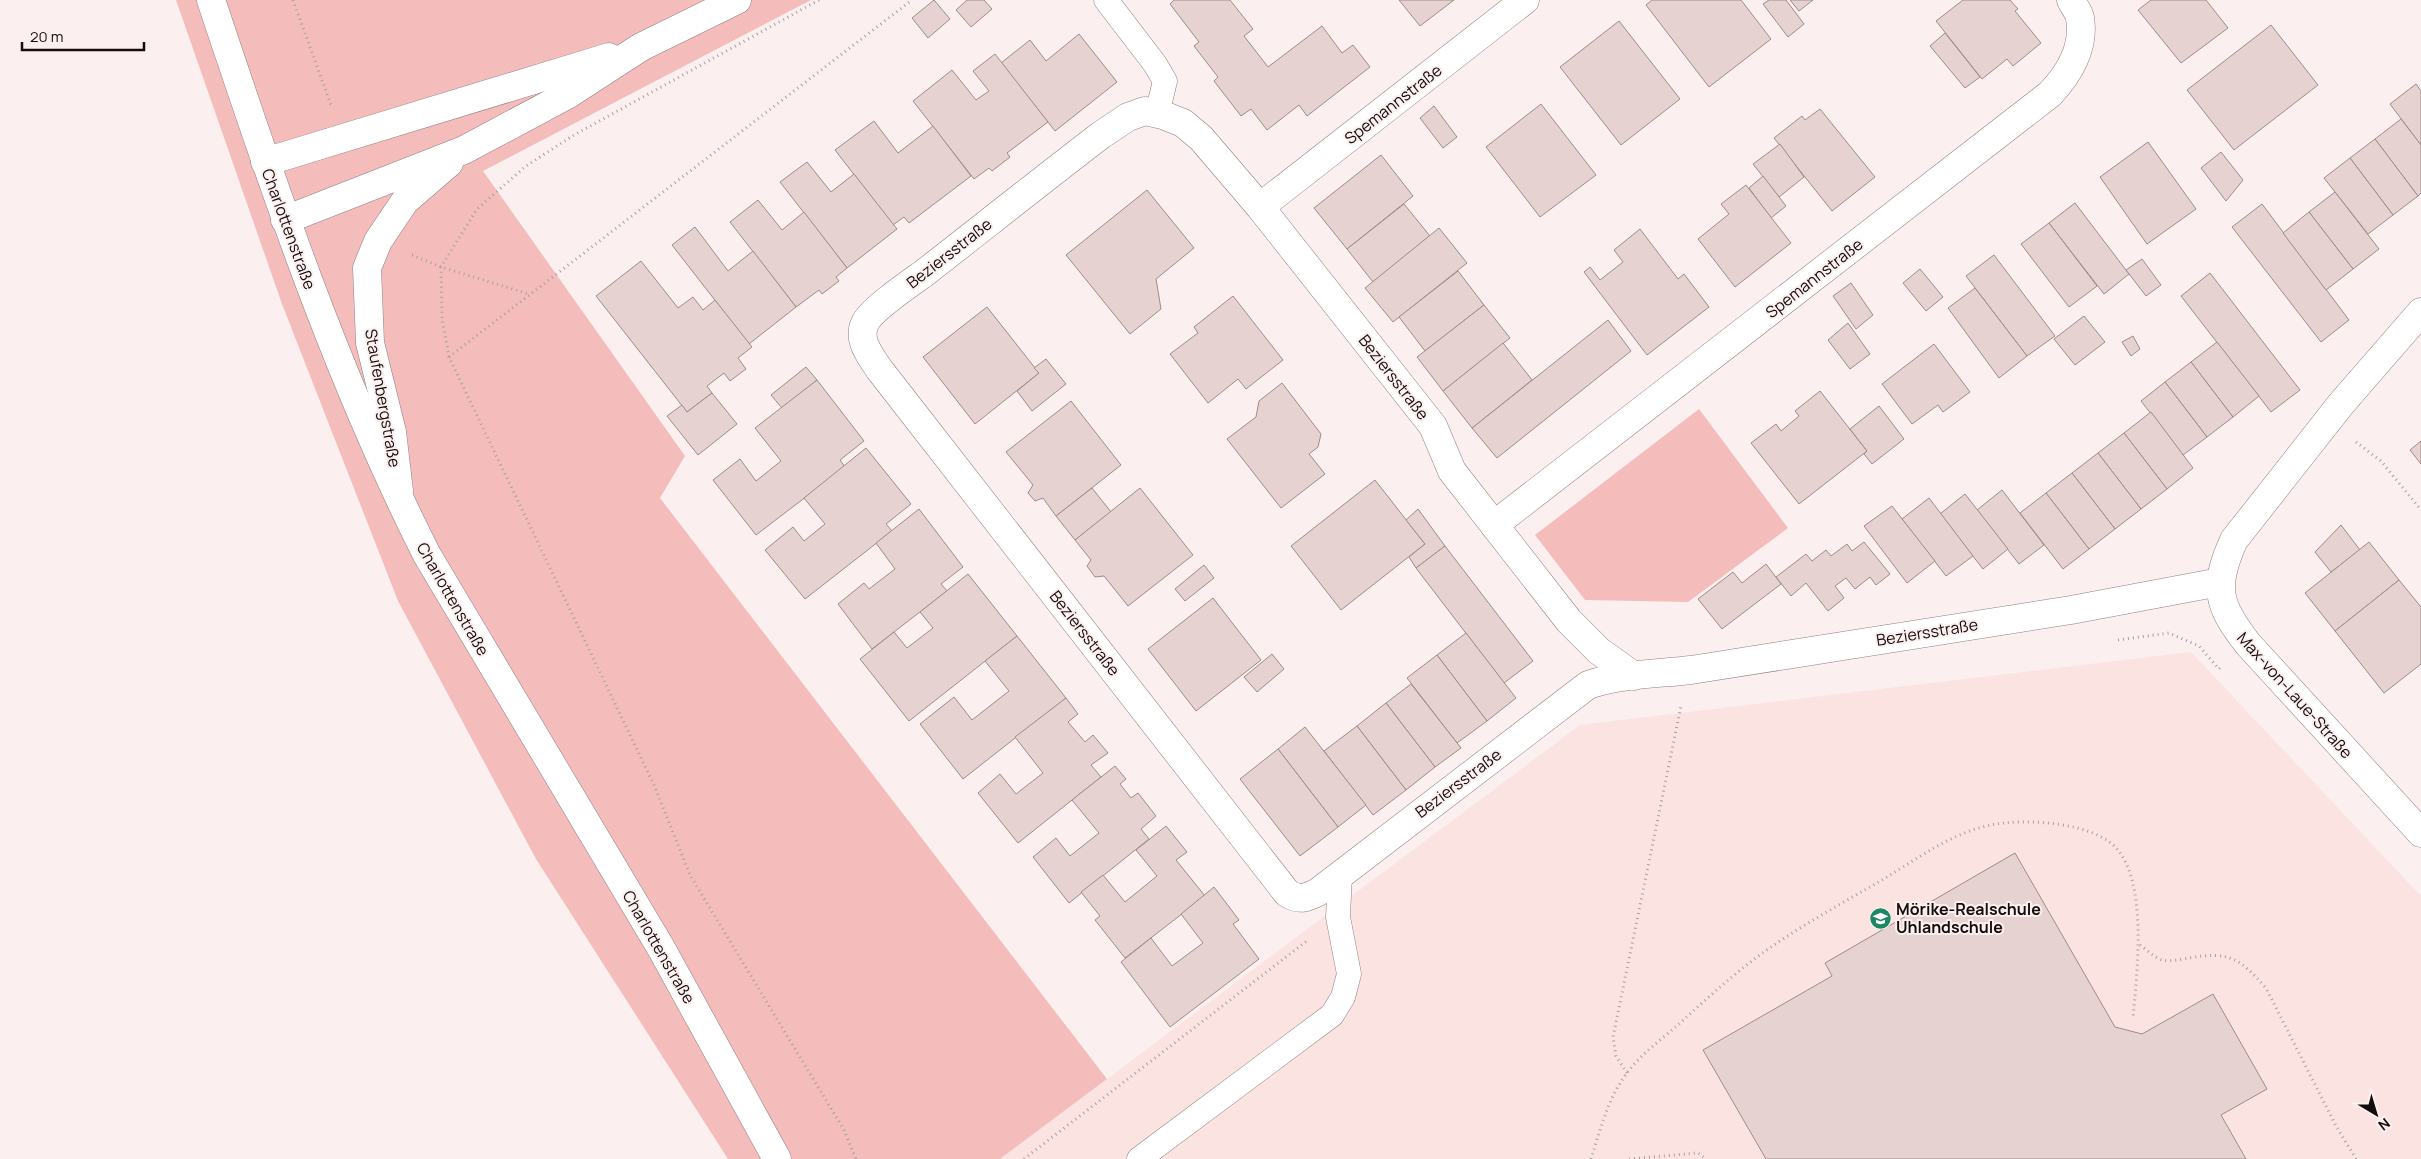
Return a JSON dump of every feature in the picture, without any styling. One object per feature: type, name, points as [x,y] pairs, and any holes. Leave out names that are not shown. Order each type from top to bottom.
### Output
[{"type":"street","name":"Charlottenstraße","points":[[211,0],[285,220],[338,359],[400,503],[427,556],[661,948],[777,1159]]},
{"type":"street","name":"Staufenbergstraße","points":[[285,220],[464,150],[567,95],[641,47],[737,0]]},
{"type":"street","name":"Spemannstraße","points":[[1260,207],[1525,0]]},
{"type":"street","name":"Spemannstraße","points":[[1494,525],[2050,94],[2066,77],[2076,56],[2080,17],[2070,0]]},
{"type":"street","name":"Staufenbergstraße","points":[[265,162],[641,47]]},
{"type":"street","name":"Beziersstraße","points":[[1634,676],[1599,651],[1569,621],[1452,471],[1433,426],[1260,207],[1201,138],[1183,123],[1145,111],[1128,117],[1101,135],[873,313],[865,323],[862,334],[865,348],[878,369],[1287,893],[1303,899],[1318,892],[1588,685],[1605,679],[1634,676],[1691,670],[2071,610],[2220,582]]},
{"type":"street","name":"Staufenbergstraße","points":[[400,503],[392,432],[370,343],[367,268],[378,241],[405,201],[464,150]]},
{"type":"street","name":"Max-von-Laue-Straße","points":[[2421,312],[2329,420],[2234,540],[2224,561],[2220,582],[2225,611],[2248,644],[2421,833]]},
{"type":"lane","points":[[1106,0],[1155,64],[1165,81],[1157,114]]},
{"type":"lane","points":[[1139,1159],[1332,1015],[1343,997],[1349,974],[1338,918],[1340,874]]},
{"type":"path","points":[[293,0],[334,114]]},
{"type":"path","points":[[819,0],[574,136],[526,166],[478,209],[441,267],[442,318],[449,357],[654,785],[690,875],[844,1130],[856,1159]]},
{"type":"path","points":[[449,357],[912,0]]},
{"type":"path","points":[[408,253],[441,267],[530,294]]},
{"type":"path","points":[[2329,420],[2381,461],[2421,510]]},
{"type":"path","points":[[2111,641],[2170,633],[2199,646],[2219,669],[2248,644]]},
{"type":"path","points":[[1627,1073],[1616,1056],[1613,1037],[1682,701]]},
{"type":"path","points":[[1591,1159],[1607,1109],[1627,1073],[1675,1027],[1754,959],[1955,836],[1991,825],[2044,821],[2101,836],[2116,848],[2126,863],[2136,899],[2139,944],[2133,1017]]},
{"type":"path","points":[[1024,1159],[1338,918]]},
{"type":"path","points":[[2139,944],[2162,960],[2217,955],[2231,957],[2249,969],[2266,988],[2336,1126],[2356,1159]]},
{"type":"path","points":[[1629,1159],[1698,1154],[1706,1159]]},
{"type":"shaded area","points":[[176,0],[811,0],[483,171],[685,456],[660,498],[1107,1079],[1000,1159],[728,1159],[536,859],[398,601],[282,304]]},
{"type":"shaded area","points":[[1699,409],[1788,528],[1688,602],[1585,600],[1535,535]]},
{"type":"shaded area","name":"Mörike-Realschule Uhlandschule","points":[[2191,652],[2421,896],[2421,1159],[1000,1159],[1580,725]]},
{"type":"building","points":[[934,0],[950,19],[928,38],[912,18]]},
{"type":"building","points":[[967,0],[984,0],[992,9],[971,27],[956,10]]},
{"type":"building","points":[[1174,0],[1230,0],[1253,29],[1244,36],[1268,67],[1322,26],[1342,53],[1353,45],[1370,67],[1307,116],[1299,105],[1267,130],[1251,109],[1241,116],[1214,81],[1218,77],[1194,46],[1199,42],[1170,4]]},
{"type":"building","points":[[1399,0],[1454,0],[1420,26]]},
{"type":"building","points":[[1652,0],[1741,0],[1771,39],[1709,87],[1646,5]]},
{"type":"building","points":[[1769,0],[1786,0],[1804,24],[1788,37],[1763,4]]},
{"type":"building","points":[[1790,0],[1813,0],[1799,11]]},
{"type":"building","points":[[1963,0],[2010,0],[2018,9],[2015,11],[2041,43],[2013,66],[2007,59],[1982,79],[1936,21]]},
{"type":"building","points":[[2151,0],[2206,0],[2228,28],[2181,63],[2138,10]]},
{"type":"building","points":[[1619,21],[1680,99],[1621,145],[1560,67]]},
{"type":"building","points":[[2271,25],[2318,85],[2234,150],[2187,90]]},
{"type":"building","points":[[1945,33],[1980,77],[1965,88],[1930,46]]},
{"type":"building","points":[[1079,34],[1117,82],[1055,131],[1001,63],[1030,40],[1046,61]]},
{"type":"building","points":[[995,54],[1048,122],[1007,153],[1010,157],[992,171],[989,168],[974,179],[913,101],[952,70],[976,100],[989,91],[973,71]]},
{"type":"building","points":[[2416,84],[2421,91],[2421,145],[2390,104]]},
{"type":"building","points":[[1541,104],[1596,175],[1540,217],[1486,147]]},
{"type":"building","points":[[1434,106],[1457,137],[1443,148],[1420,118]]},
{"type":"building","points":[[1820,109],[1875,177],[1832,211],[1774,138],[1802,116],[1805,120]]},
{"type":"building","points":[[2401,119],[2421,145],[2421,193],[2418,196],[2375,139]]},
{"type":"building","points":[[874,121],[898,153],[933,126],[971,176],[909,223],[904,217],[893,225],[835,150]]},
{"type":"building","points":[[2375,139],[2418,196],[2393,215],[2350,158]]},
{"type":"building","points":[[2148,142],[2196,209],[2147,244],[2100,177]]},
{"type":"building","points":[[1780,144],[1804,177],[1779,197],[1753,164]]},
{"type":"building","points":[[2221,152],[2243,180],[2226,201],[2201,168]]},
{"type":"building","points":[[1381,155],[1413,196],[1347,249],[1314,208]]},
{"type":"building","points":[[2350,158],[2393,215],[2368,234],[2324,178]]},
{"type":"building","points":[[807,162],[831,192],[854,174],[897,229],[847,268],[780,182]]},
{"type":"building","points":[[1763,176],[1786,206],[1771,218],[1749,188]]},
{"type":"building","points":[[1746,185],[1791,243],[1735,287],[1698,239],[1729,214],[1721,204]]},
{"type":"building","points":[[1147,190],[1194,248],[1156,279],[1161,309],[1130,334],[1066,255]]},
{"type":"building","points":[[2335,192],[2379,249],[2353,269],[2309,212]]},
{"type":"building","points":[[758,200],[782,230],[804,212],[847,268],[836,277],[839,281],[822,294],[819,290],[796,307],[730,222]]},
{"type":"building","points":[[2075,203],[2129,274],[2104,294],[2049,223]]},
{"type":"building","points":[[1404,204],[1430,236],[1373,282],[1347,249]]},
{"type":"building","points":[[2262,204],[2349,320],[2321,342],[2232,227]]},
{"type":"building","points":[[2309,212],[2353,269],[2326,290],[2283,233]]},
{"type":"building","points":[[2049,223],[2097,286],[2069,307],[2021,244]]},
{"type":"building","points":[[695,227],[728,271],[753,251],[796,307],[749,344],[672,245]]},
{"type":"building","points":[[1439,228],[1467,263],[1393,322],[1365,288]]},
{"type":"building","points":[[1640,229],[1678,279],[1684,274],[1709,307],[1647,355],[1584,272],[1590,267],[1600,280],[1623,262],[1614,250]]},
{"type":"building","points":[[1994,255],[2055,336],[2027,356],[1966,276]]},
{"type":"building","points":[[2142,259],[2161,285],[2146,296],[2126,270]]},
{"type":"building","points":[[641,261],[678,308],[693,297],[703,310],[715,300],[752,347],[738,358],[746,369],[730,381],[724,373],[707,386],[712,393],[687,412],[596,296]]},
{"type":"building","points":[[1920,269],[1943,297],[1926,311],[1903,283]]},
{"type":"building","points":[[1458,271],[1484,305],[1425,351],[1399,317]]},
{"type":"building","points":[[2210,273],[2300,390],[2271,412],[2181,296]]},
{"type":"building","points":[[1851,283],[1873,315],[1856,329],[1833,296]]},
{"type":"building","points":[[1975,288],[2027,356],[1999,378],[1948,308]]},
{"type":"building","points":[[1233,296],[1283,360],[1246,389],[1238,379],[1208,403],[1170,354],[1198,333],[1194,327]]},
{"type":"building","points":[[1484,305],[1510,338],[1443,391],[1417,357]]},
{"type":"building","points":[[987,307],[1039,373],[975,424],[923,357]]},
{"type":"building","points":[[2084,316],[2105,342],[2075,365],[2054,339]]},
{"type":"building","points":[[1608,320],[1631,351],[1497,458],[1472,428]]},
{"type":"building","points":[[1848,323],[1870,354],[1850,369],[1828,340]]},
{"type":"building","points":[[2133,336],[2140,349],[2131,356],[2122,342]]},
{"type":"building","points":[[2217,342],[2259,396],[2233,417],[2191,362]]},
{"type":"building","points":[[1503,343],[1532,380],[1472,428],[1443,391]]},
{"type":"building","points":[[1934,344],[1970,392],[1943,412],[1938,405],[1912,424],[1882,384]]},
{"type":"building","points":[[1046,359],[1066,384],[1032,411],[1017,391],[1039,373],[1034,368]]},
{"type":"building","points":[[2191,362],[2233,417],[2207,437],[2165,382]]},
{"type":"building","points":[[806,367],[817,380],[782,408],[771,395]]},
{"type":"building","points":[[817,380],[864,441],[840,460],[845,467],[756,535],[713,480],[740,459],[756,481],[781,461],[755,428]]},
{"type":"building","points":[[2165,382],[2207,437],[2183,455],[2141,401]]},
{"type":"building","points":[[1282,383],[1321,434],[1318,447],[1309,454],[1325,474],[1281,508],[1227,439],[1256,417],[1259,401]]},
{"type":"building","points":[[1820,391],[1867,451],[1799,504],[1751,443],[1776,424],[1781,431],[1799,416],[1795,411]]},
{"type":"building","points":[[712,393],[737,424],[698,455],[667,416],[682,405],[687,412]]},
{"type":"building","points":[[1071,401],[1121,465],[1056,516],[1043,498],[1035,501],[1028,493],[1033,485],[1006,452]]},
{"type":"building","points":[[1879,406],[1904,439],[1872,464],[1864,454],[1867,451],[1850,429]]},
{"type":"building","points":[[2151,412],[2193,468],[2167,489],[2124,433]]},
{"type":"building","points":[[2124,433],[2167,489],[2141,509],[2098,453]]},
{"type":"building","points":[[2421,441],[2421,464],[2410,450]]},
{"type":"building","points":[[866,448],[911,504],[886,524],[892,531],[805,599],[765,550],[793,527],[804,541],[825,524],[804,498]]},
{"type":"building","points":[[2098,453],[2141,509],[2115,529],[2072,473]]},
{"type":"building","points":[[2072,473],[2115,529],[2089,549],[2046,493]]},
{"type":"building","points":[[1375,480],[1425,544],[1341,610],[1291,546]]},
{"type":"building","points":[[1092,488],[1111,512],[1075,540],[1056,516]]},
{"type":"building","points":[[1140,488],[1193,555],[1128,606],[1104,576],[1095,577],[1087,566],[1091,560],[1075,540]]},
{"type":"building","points":[[2002,490],[2044,545],[2019,564],[1977,510]]},
{"type":"building","points":[[2046,493],[2089,549],[2063,569],[2020,513]]},
{"type":"building","points":[[1965,494],[2008,549],[1983,569],[1940,514]]},
{"type":"building","points":[[1929,498],[1973,556],[1946,576],[1902,519]]},
{"type":"building","points":[[1892,506],[1935,561],[1907,583],[1864,526]]},
{"type":"building","points":[[919,509],[963,567],[941,584],[947,591],[872,649],[838,604],[864,583],[869,589],[895,569],[876,543]]},
{"type":"building","points":[[1418,509],[1445,546],[1416,568],[1409,557],[1425,544],[1406,520]]},
{"type":"building","points":[[2341,525],[2360,550],[2331,572],[2315,552]]},
{"type":"building","points":[[1864,542],[1890,574],[1876,585],[1870,577],[1855,589],[1846,578],[1835,586],[1844,598],[1828,611],[1806,583],[1791,596],[1776,577],[1806,554],[1812,561],[1826,550],[1831,556],[1847,544],[1852,551]]},
{"type":"building","points":[[2369,542],[2399,580],[2335,631],[2305,593]]},
{"type":"building","points":[[1445,546],[1533,661],[1504,683],[1416,568]]},
{"type":"building","points":[[1766,564],[1781,584],[1722,629],[1698,599],[1733,572],[1742,583]]},
{"type":"building","points":[[1204,565],[1214,578],[1185,601],[1175,589]]},
{"type":"building","points":[[968,574],[1017,636],[909,721],[860,659],[894,632],[907,648],[933,628],[920,612]]},
{"type":"building","points":[[2399,580],[2421,607],[2421,664],[2384,693],[2335,631]]},
{"type":"building","points":[[1213,598],[1261,660],[1196,711],[1148,649]]},
{"type":"building","points":[[1466,633],[1516,698],[1487,721],[1437,655]]},
{"type":"building","points":[[1017,636],[1066,698],[963,779],[920,724],[954,697],[972,720],[1009,691],[985,661]]},
{"type":"building","points":[[1272,654],[1284,669],[1257,692],[1244,677]]},
{"type":"building","points":[[1437,655],[1487,721],[1457,743],[1407,678]]},
{"type":"building","points":[[1411,684],[1461,748],[1435,767],[1386,703]]},
{"type":"building","points":[[1066,698],[1078,714],[1068,722],[1085,742],[1093,735],[1108,753],[1091,765],[1101,777],[1018,843],[978,793],[1000,774],[1016,794],[1043,773],[1015,737]]},
{"type":"building","points":[[1386,703],[1435,767],[1406,790],[1357,726]]},
{"type":"building","points":[[1357,726],[1406,790],[1373,815],[1324,751]]},
{"type":"building","points":[[1305,727],[1366,805],[1338,827],[1278,749]]},
{"type":"building","points":[[1278,749],[1338,827],[1300,856],[1240,779]]},
{"type":"building","points":[[1115,766],[1126,779],[1120,784],[1131,798],[1138,793],[1156,816],[1141,829],[1149,839],[1069,903],[1033,857],[1056,838],[1070,856],[1099,833],[1072,800]]},
{"type":"building","points":[[1166,826],[1187,852],[1176,860],[1205,896],[1125,958],[1095,920],[1100,916],[1081,892],[1103,875],[1125,902],[1157,876],[1136,850]]},
{"type":"building","points":[[2015,853],[2115,1027],[2142,1034],[2213,994],[2267,1089],[2221,1115],[2246,1159],[1766,1159],[1703,1050],[1832,976],[1825,963]]},
{"type":"building","points":[[1214,887],[1239,920],[1233,924],[1259,959],[1170,1027],[1121,962],[1151,938],[1172,966],[1203,943],[1181,914]]},
{"type":"place","name":"Mörike-Realschule Uhlandschule","points":[[1880,918]]}]
